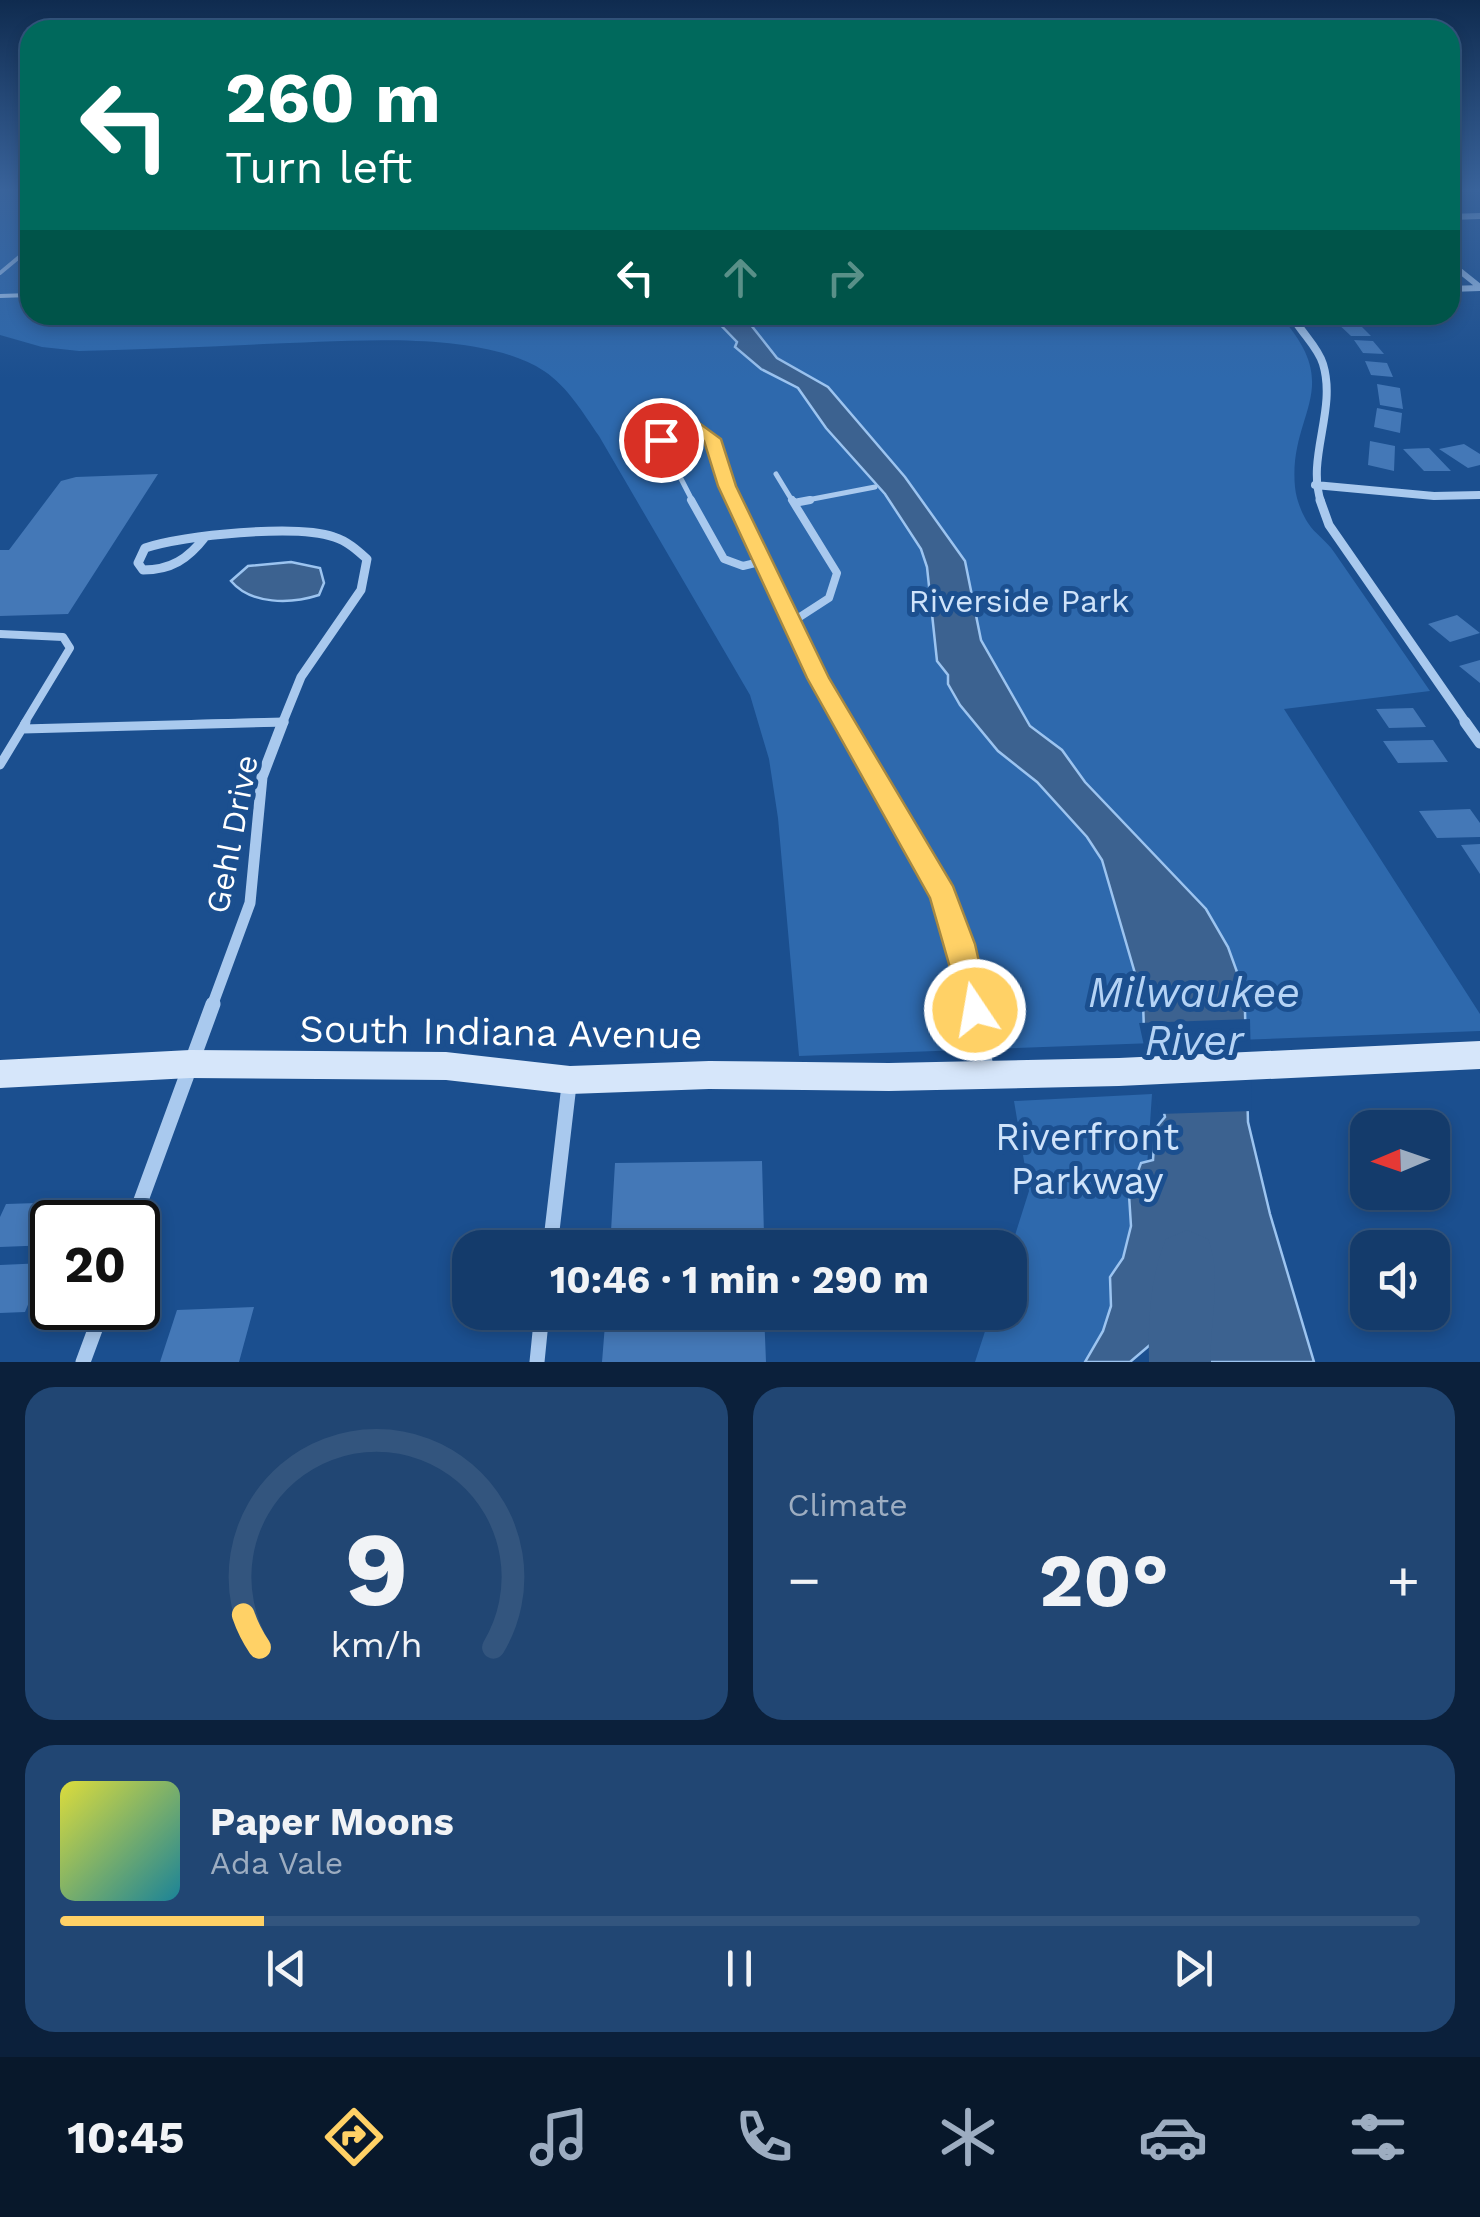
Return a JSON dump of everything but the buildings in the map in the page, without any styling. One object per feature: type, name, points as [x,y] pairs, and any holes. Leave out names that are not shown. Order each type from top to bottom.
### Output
[{"type":"street","points":[[1460,271],[1480,288]]},
{"type":"street","points":[[1298,325],[1322,360],[1328,390],[1315,486],[1329,525],[1478,735]]},
{"type":"street","points":[[1315,486],[1434,496],[1480,495]]},
{"type":"street","name":"Gehl Drive","points":[[141,1200],[250,903],[262,777],[301,676],[361,590],[367,558],[349,543],[328,535],[205,537],[156,542],[145,548],[138,563],[144,570],[167,570],[188,558],[205,537]]},
{"type":"street","name":"South Indiana Avenue","points":[[0,1074],[190,1064],[446,1066],[570,1080],[709,1075],[990,1076],[1480,1054]]},
{"type":"street","points":[[552,1230],[570,1080]]},
{"type":"street","points":[[83,1362],[95,1330]]},
{"type":"street","points":[[536,1362],[540,1330]]},
{"type":"lane","points":[[0,273],[20,256]]},
{"type":"lane","points":[[764,561],[744,566],[724,559],[664,450],[661,440],[668,431],[695,426],[712,439],[727,486],[764,561],[792,622],[850,738],[904,821],[943,894],[961,944],[990,1076]]},
{"type":"lane","points":[[776,474],[835,568],[838,581],[823,606],[792,622]]},
{"type":"lane","points":[[794,504],[875,487]]},
{"type":"lane","points":[[0,634],[53,634],[63,637],[70,648],[0,765]]},
{"type":"lane","points":[[23,729],[284,722]]},
{"type":"green space","name":"Riverside Park","points":[[0,252],[20,252],[20,325],[1287,325],[1309,363],[1312,382],[1295,461],[1300,506],[1308,523],[1331,548],[1430,691],[1284,709],[1480,1014],[1480,1031],[799,1056],[778,818],[769,759],[750,695],[599,436],[553,377],[516,357],[447,343],[369,340],[79,351],[42,347],[0,335]]},
{"type":"green space","name":"Riverfront Parkway","points":[[1152,1094],[1143,1226],[1107,1362],[975,1362],[985,1330],[1027,1330],[1027,1230],[1017,1230],[1029,1191],[1014,1101]]},
{"type":"water","points":[[721,325],[751,325],[777,358],[828,387],[905,477],[965,561],[981,640],[1030,726],[1062,750],[1085,782],[1206,909],[1228,947],[1241,983],[1245,1012],[1248,1122],[1270,1214],[1314,1362],[1203,1362],[1212,1304],[1203,1294],[1168,1320],[1164,1333],[1130,1362],[1085,1362],[1103,1331],[1111,1306],[1110,1277],[1123,1258],[1131,1226],[1129,1195],[1141,1163],[1153,1160],[1155,1129],[1165,1117],[1144,1032],[1143,1001],[1102,860],[1087,837],[1037,782],[998,751],[960,705],[948,684],[948,675],[937,661],[927,567],[921,549],[885,494],[826,428],[798,388],[761,369],[735,347],[737,342]]},
{"type":"water","points":[[291,562],[320,568],[324,583],[319,595],[272,600],[249,595],[231,581],[248,566]]},
{"type":"pier","points":[[1250,1019],[1252,1111],[1159,1114],[1139,1023]]},
{"type":"waterway","name":"Milwaukee River","points":[[1180,1362],[1179,1328],[1187,1260]]},
{"type":"route","points":[[661,440],[668,431],[681,426],[705,430],[712,439],[727,486],[818,678],[943,894],[961,944],[975,1010]]}]
